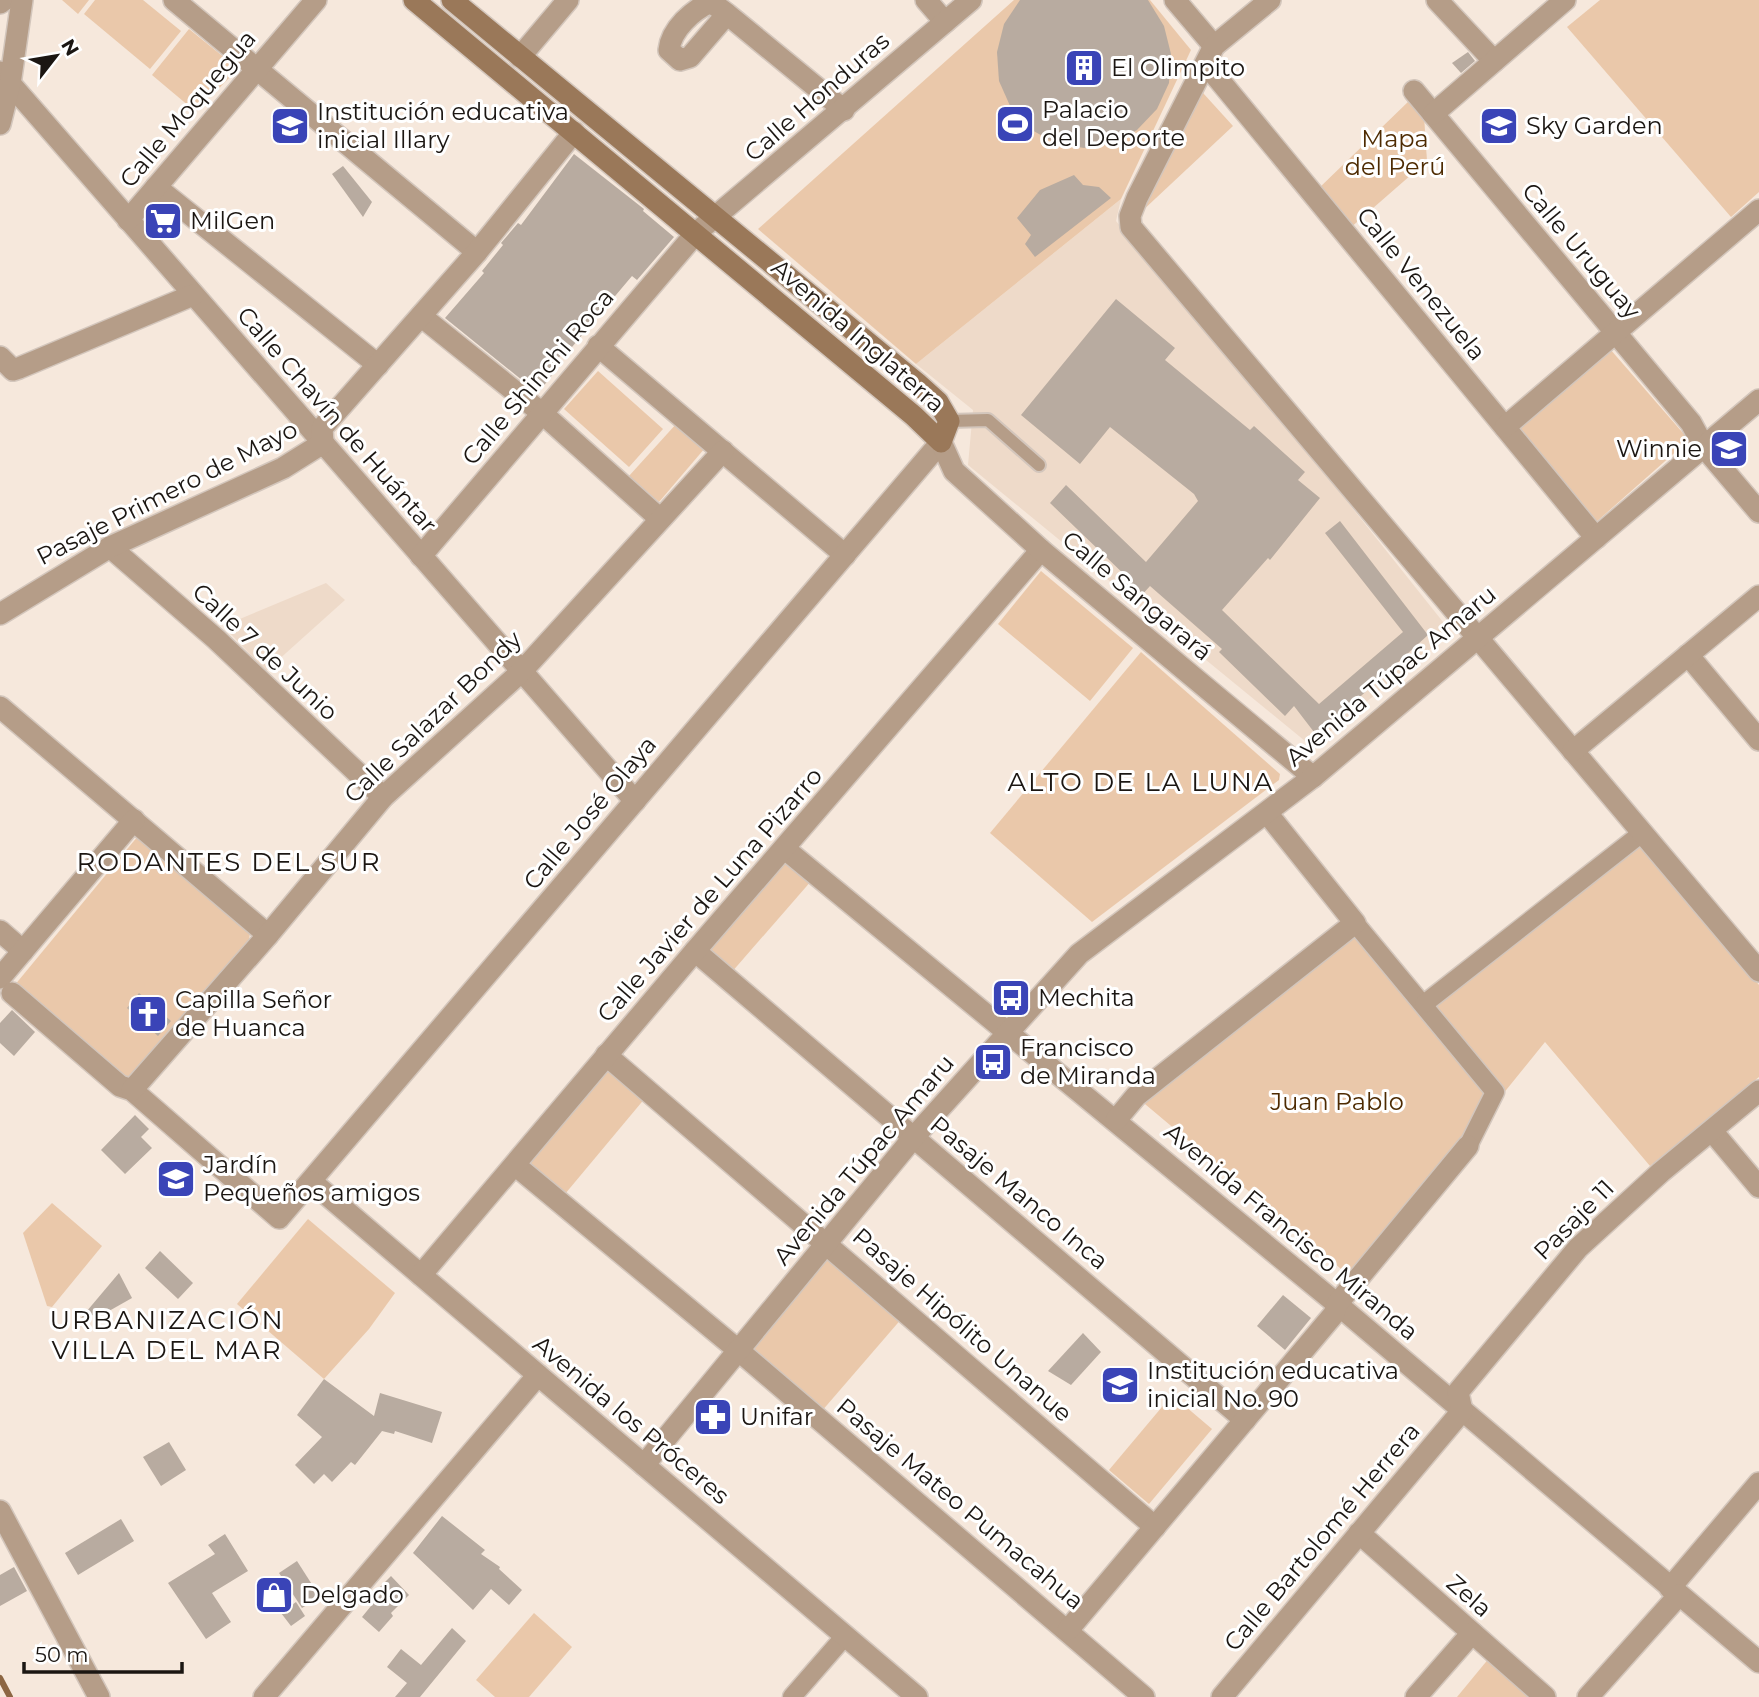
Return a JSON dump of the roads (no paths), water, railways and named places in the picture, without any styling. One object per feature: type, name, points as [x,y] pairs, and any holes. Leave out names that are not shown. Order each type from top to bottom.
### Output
[{"type":"main road","name":"Avenida Inglaterra","points":[[414,0],[696,233],[914,416],[941,442],[948,421],[938,402],[917,383],[452,0]]},
{"type":"street","points":[[0,3],[4,0]]},
{"type":"street","points":[[0,124],[5,78],[22,0]]},
{"type":"street","points":[[174,0],[477,252]]},
{"type":"street","name":"Calle Moquegua","points":[[128,220],[316,0]]},
{"type":"street","points":[[520,57],[568,0]]},
{"type":"street","points":[[926,0],[945,22]]},
{"type":"street","name":"Calle Honduras","points":[[696,233],[971,0]]},
{"type":"street","name":"Calle Venezuela","points":[[1175,0],[1210,55],[1596,538]]},
{"type":"street","points":[[1270,0],[1210,55],[1130,216],[1131,228],[1479,636],[1759,971]]},
{"type":"street","points":[[1437,0],[1494,61]]},
{"type":"street","points":[[1433,114],[1565,0]]},
{"type":"street","points":[[727,14],[844,110]]},
{"type":"street","name":"Calle Chavín de Huántar","points":[[5,78],[635,802]]},
{"type":"street","name":"Calle Uruguay","points":[[1414,92],[1691,423],[1704,447],[1759,512]]},
{"type":"street","points":[[323,443],[322,428],[477,252],[574,132]]},
{"type":"street","points":[[156,187],[377,365]]},
{"type":"street","points":[[1505,427],[1759,211]]},
{"type":"street","name":"Calle Shinchi Roca","points":[[421,556],[696,233]]},
{"type":"street","points":[[0,358],[13,370],[163,310],[193,295]]},
{"type":"street","points":[[421,316],[543,414],[659,518]]},
{"type":"street","points":[[598,346],[845,555]]},
{"type":"street","name":"Avenida Túpac Amaru","points":[[644,1465],[913,1138],[1079,954],[1313,777],[1759,400]]},
{"type":"street","name":"Calle Sangarará","points":[[941,442],[954,471],[1041,550],[1313,777]]},
{"type":"street","name":"Calle José Olaya","points":[[132,1090],[279,1218],[941,442]]},
{"type":"street","name":"Pasaje Primero de Mayo","points":[[0,614],[110,547],[283,468],[323,443]]},
{"type":"street","name":"Calle Salazar Bondy","points":[[132,1090],[268,935],[383,797],[522,671],[723,451]]},
{"type":"street","name":"Calle 7 de Junio","points":[[110,547],[216,639],[383,797]]},
{"type":"street","name":"Calle Javier de Luna Pizarro","points":[[421,1275],[606,1055],[1041,550]]},
{"type":"street","points":[[1573,751],[1759,596]]},
{"type":"street","points":[[1688,655],[1759,740]]},
{"type":"street","points":[[0,707],[268,935]]},
{"type":"street","points":[[1068,1630],[1334,1314],[1338,1304],[1468,1146],[1494,1092],[1267,813]]},
{"type":"street","points":[[132,1090],[120,1086],[6,985],[23,950],[134,820]]},
{"type":"street","points":[[1424,1004],[1642,833]]},
{"type":"street","name":"Avenida Francisco Miranda","points":[[785,849],[994,1024],[1009,1032],[1338,1304],[1759,1662]]},
{"type":"street","points":[[1116,1120],[1136,1096],[1355,923]]},
{"type":"street","points":[[0,931],[23,950]]},
{"type":"street","name":"Pasaje Manco Inca","points":[[695,951],[1245,1420]]},
{"type":"street","name":"Pasaje Hipólito Unanue","points":[[606,1055],[828,1243],[1155,1527]]},
{"type":"street","name":"Pasaje 11","points":[[1462,1410],[1458,1392],[1577,1248],[1661,1172],[1759,1091]]},
{"type":"street","points":[[1712,1131],[1759,1187]]},
{"type":"street","name":"Pasaje Mateo Pumacahua","points":[[514,1164],[738,1350],[1144,1697]]},
{"type":"street","name":"Avenida los Próceres","points":[[312,1182],[917,1697]]},
{"type":"street","points":[[264,1697],[538,1375]]},
{"type":"street","name":"Calle Bartolomé Herrera","points":[[1222,1697],[1462,1410]]},
{"type":"street","points":[[1588,1697],[1675,1592],[1759,1483]]},
{"type":"street","points":[[0,1511],[100,1697]]},
{"type":"street","name":"Zela","points":[[1359,1533],[1545,1697]]},
{"type":"street","points":[[1425,1694],[1472,1633]]},
{"type":"street","points":[[792,1697],[845,1636]]},
{"type":"lane","points":[[948,421],[988,420],[1039,465]]},
{"type":"waterway","points":[[0,1678],[10,1697]]},
{"type":"place","name":"El Olimpito","points":[[1084,68]]},
{"type":"place","name":"Palacio del Deporte","points":[[1015,124]]},
{"type":"place","name":"Institución educativa inicial Illary","points":[[290,126]]},
{"type":"place","name":"Sky Garden","points":[[1499,126]]},
{"type":"place","name":"MilGen","points":[[163,221]]},
{"type":"place","name":"Winnie","points":[[1729,449]]},
{"type":"place","name":"Mechita","points":[[1011,998]]},
{"type":"place","name":"Capilla Señor de Huanca","points":[[148,1014]]},
{"type":"place","name":"Francisco de Miranda","points":[[993,1062]]},
{"type":"place","name":"Jardín Pequeños amigos","points":[[176,1179]]},
{"type":"place","name":"Institución educativa inicial No. 90","points":[[1120,1385]]},
{"type":"place","name":"Unifar","points":[[713,1417]]},
{"type":"place","name":"Delgado","points":[[274,1595]]},
{"type":"district","name":"ALTO DE LA LUNA","points":[[1141,782]]},
{"type":"district","name":"RODANTES DEL SUR","points":[[229,862]]},
{"type":"district","name":"URBANIZACIÓN VILLA DEL MAR","points":[[167,1335]]},
{"type":"park label","name":"Mapa del Perú","points":[[1395,153]]},
{"type":"park label","name":"Juan Pablo","points":[[1337,1102]]}]
